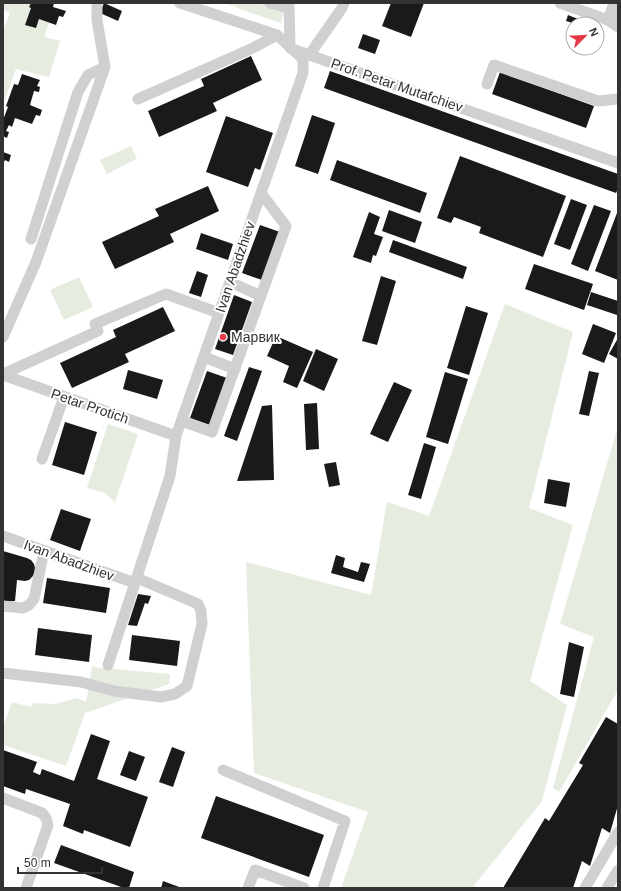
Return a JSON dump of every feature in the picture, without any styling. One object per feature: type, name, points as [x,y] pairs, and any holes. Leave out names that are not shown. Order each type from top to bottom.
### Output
[{"type":"street","points":[[3,337],[36,262],[106,67],[97,20],[97,3]]},
{"type":"street","name":"Prof. Petar Mutafchiev","points":[[180,3],[277,35],[290,48],[618,163]]},
{"type":"street","points":[[270,3],[289,5],[290,48]]},
{"type":"street","points":[[310,54],[344,3]]},
{"type":"street","points":[[560,3],[613,19]]},
{"type":"street","points":[[614,3],[613,19],[618,27]]},
{"type":"street","points":[[138,99],[253,48],[277,35]]},
{"type":"street","name":"Ivan Abadzhiev","points":[[108,665],[170,476],[176,436],[303,73],[303,59],[290,48]]},
{"type":"street","points":[[487,84],[494,65],[598,101],[618,99]]},
{"type":"street","points":[[31,239],[78,92],[88,75],[106,67]]},
{"type":"street","points":[[182,421],[212,432],[286,226],[261,193]]},
{"type":"street","points":[[230,282],[261,296]]},
{"type":"street","points":[[3,374],[98,331],[95,324],[166,294],[219,313]]},
{"type":"street","points":[[204,357],[235,369]]},
{"type":"street","name":"Petar Protich","points":[[3,374],[176,436]]},
{"type":"street","points":[[42,459],[64,396]]},
{"type":"street","name":"Ivan Abadzhiev","points":[[3,536],[136,581]]},
{"type":"street","points":[[3,606],[23,608],[34,600],[44,551]]},
{"type":"street","points":[[3,673],[81,682],[114,691],[161,697],[175,694],[187,686],[202,624],[202,612],[198,604],[136,581]]},
{"type":"street","points":[[223,770],[345,821],[323,888]]},
{"type":"street","points":[[3,798],[42,813],[46,818],[48,825],[26,888]]},
{"type":"street","points":[[585,888],[618,832]]},
{"type":"street","points":[[248,888],[255,870],[304,888]]},
{"type":"street","points":[[607,888],[618,870]]},
{"type":"shaded area","points":[[3,3],[31,3],[31,8],[25,25],[36,28],[39,19],[49,23],[44,37],[60,41],[49,77],[16,69],[3,105],[3,31],[10,13],[3,10]]},
{"type":"shaded area","points":[[226,3],[259,3],[284,11],[281,23]]},
{"type":"shaded area","points":[[131,146],[137,159],[107,174],[100,160]]},
{"type":"shaded area","points":[[79,277],[93,307],[64,320],[50,290]]},
{"type":"shaded area","points":[[505,304],[573,332],[529,508],[573,525],[530,681],[567,705],[542,801],[472,888],[341,888],[368,812],[254,773],[246,562],[371,595],[387,502],[429,516]]},
{"type":"shaded area","points":[[108,424],[138,434],[115,502],[105,493],[87,488]]},
{"type":"shaded area","points":[[618,426],[618,690],[559,792],[553,788],[594,637],[560,624]]},
{"type":"shaded area","points":[[92,667],[170,674],[169,684],[85,713],[66,766],[3,745],[3,726],[12,702],[31,707],[34,703],[56,704],[77,698],[86,702]]},
{"type":"building","points":[[31,3],[54,3],[53,7],[66,11],[63,17],[59,16],[56,25],[39,19],[36,28],[25,25],[31,8],[29,7]]},
{"type":"building","points":[[104,3],[122,11],[118,21],[100,13]]},
{"type":"building","points":[[391,3],[424,3],[411,37],[382,26]]},
{"type":"building","points":[[363,34],[380,40],[375,54],[358,48]]},
{"type":"building","points":[[251,56],[262,80],[213,103],[217,111],[159,137],[148,111],[204,86],[201,79]]},
{"type":"building","points":[[330,71],[618,174],[618,189],[616,193],[324,88]]},
{"type":"building","points":[[500,72],[594,106],[586,128],[492,94]]},
{"type":"building","points":[[22,74],[40,80],[37,86],[40,87],[39,92],[34,91],[30,105],[42,110],[40,116],[36,115],[32,124],[15,118],[12,127],[9,125],[6,131],[9,132],[7,138],[3,136],[3,120],[8,107],[6,106],[14,84],[18,85]]},
{"type":"building","points":[[312,115],[335,123],[318,174],[295,166]]},
{"type":"building","points":[[226,116],[273,133],[260,170],[255,168],[248,187],[206,172]]},
{"type":"building","points":[[3,152],[11,155],[9,162],[5,160],[3,164]]},
{"type":"building","points":[[460,156],[566,196],[543,257],[479,233],[481,227],[454,217],[451,223],[437,218]]},
{"type":"building","points":[[337,160],[427,193],[420,213],[330,180]]},
{"type":"building","points":[[208,186],[219,211],[170,234],[174,242],[115,269],[102,242],[159,216],[155,209]]},
{"type":"building","points":[[571,199],[587,205],[570,250],[554,244]]},
{"type":"building","points":[[594,205],[611,211],[588,271],[571,264]]},
{"type":"building","points":[[389,210],[422,222],[415,243],[382,231]]},
{"type":"building","points":[[369,212],[380,217],[374,234],[383,237],[376,256],[373,255],[371,263],[353,257]]},
{"type":"building","points":[[617,213],[618,214],[618,280],[595,271]]},
{"type":"building","points":[[260,225],[280,232],[262,280],[242,273]]},
{"type":"building","points":[[201,233],[233,244],[228,260],[196,249]]},
{"type":"building","points":[[393,240],[467,267],[463,279],[389,252]]},
{"type":"building","points":[[534,264],[593,284],[584,310],[525,289]]},
{"type":"building","points":[[197,271],[208,275],[201,297],[189,293]]},
{"type":"building","points":[[381,276],[396,281],[377,345],[362,341]]},
{"type":"building","points":[[591,292],[618,301],[617,315],[587,305]]},
{"type":"building","points":[[234,295],[252,302],[233,355],[215,349]]},
{"type":"building","points":[[466,306],[488,313],[469,375],[447,368]]},
{"type":"building","points":[[163,307],[175,331],[125,354],[129,362],[72,388],[60,363],[116,337],[113,330]]},
{"type":"building","points":[[593,324],[616,333],[604,363],[582,354]]},
{"type":"building","points":[[276,336],[313,352],[297,388],[283,382],[289,366],[267,356]]},
{"type":"building","points":[[618,338],[618,359],[609,354]]},
{"type":"building","points":[[316,349],[338,359],[324,391],[303,381]]},
{"type":"building","points":[[249,367],[262,371],[237,441],[224,436]]},
{"type":"building","points":[[128,370],[163,380],[157,399],[123,389]]},
{"type":"building","points":[[207,371],[227,378],[210,425],[190,418]]},
{"type":"building","points":[[589,371],[599,373],[589,416],[579,414]]},
{"type":"building","points":[[445,372],[468,379],[448,444],[426,437]]},
{"type":"building","points":[[394,382],[412,390],[388,442],[370,434]]},
{"type":"building","points":[[317,403],[319,449],[306,450],[304,404]]},
{"type":"building","points":[[272,405],[274,480],[237,481],[262,406]]},
{"type":"building","points":[[65,422],[97,432],[84,475],[52,465]]},
{"type":"building","points":[[424,443],[436,447],[421,499],[408,495]]},
{"type":"building","points":[[336,462],[340,485],[329,487],[324,464]]},
{"type":"building","points":[[548,479],[570,483],[566,507],[544,503]]},
{"type":"building","points":[[61,509],[91,519],[80,551],[50,540]]},
{"type":"building","points":[[3,551],[31,560],[35,568],[35,573],[29,580],[17,580],[15,601],[3,602]]},
{"type":"building","points":[[336,555],[345,558],[343,567],[358,572],[361,562],[370,564],[364,582],[331,573]]},
{"type":"building","points":[[47,578],[110,588],[106,613],[43,603]]},
{"type":"building","points":[[138,594],[151,596],[148,604],[145,603],[137,626],[128,625]]},
{"type":"building","points":[[38,628],[92,635],[89,662],[35,655]]},
{"type":"building","points":[[132,635],[180,641],[177,666],[129,660]]},
{"type":"building","points":[[569,642],[584,647],[574,697],[560,694]]},
{"type":"building","points":[[606,717],[618,724],[618,805],[610,833],[602,828],[590,866],[582,861],[573,888],[503,888],[545,818],[549,821],[583,765],[579,763]]},
{"type":"building","points":[[91,734],[110,741],[97,779],[148,797],[130,847],[84,830],[83,834],[63,826],[70,804],[26,789],[25,794],[3,786],[3,750],[37,762],[33,772],[40,775],[42,769],[74,781]]},
{"type":"building","points":[[172,747],[185,752],[173,787],[159,782]]},
{"type":"building","points":[[129,751],[145,757],[136,781],[120,775]]},
{"type":"building","points":[[216,796],[324,835],[309,877],[201,838]]},
{"type":"building","points":[[61,845],[134,872],[129,888],[124,888],[54,863]]},
{"type":"building","points":[[163,881],[182,888],[161,888]]},
{"type":"place","name":"Марвик","points":[[223,337]]}]
